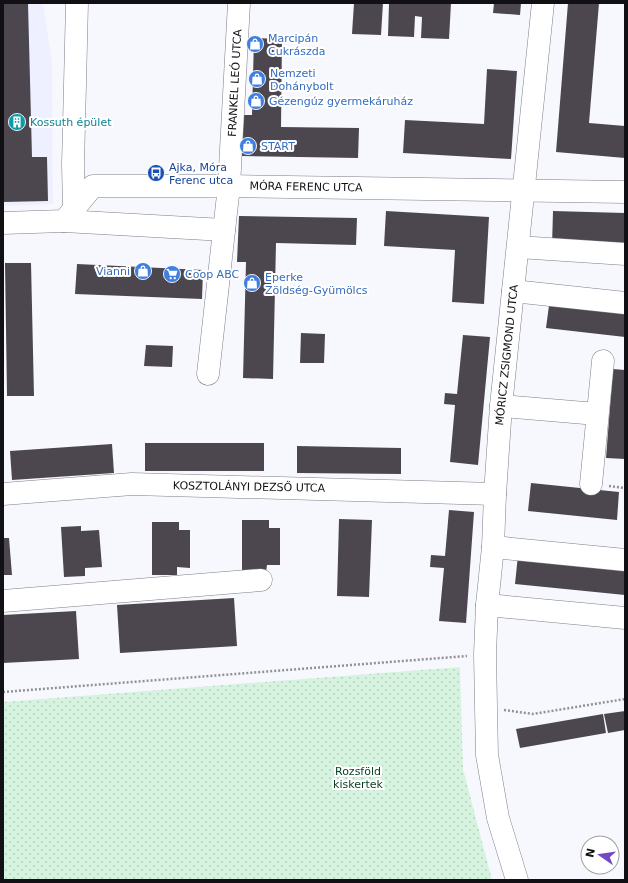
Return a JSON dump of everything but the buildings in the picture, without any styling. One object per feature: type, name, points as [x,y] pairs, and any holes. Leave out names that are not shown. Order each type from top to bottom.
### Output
[{"type":"street","points":[[69,215],[73,165],[77,3]]},
{"type":"street","name":"FRANKEL LEÓ UTCA","points":[[208,374],[229,186],[239,3]]},
{"type":"street","name":"MÓRICZ ZSIGMOND UTCA","points":[[517,880],[498,818],[488,755],[485,654],[501,406],[543,3]]},
{"type":"street","name":"MÓRA FERENC UTCA","points":[[69,215],[93,186],[229,186],[625,192]]},
{"type":"street","points":[[3,223],[69,215],[224,230]]},
{"type":"street","points":[[518,247],[625,254]]},
{"type":"street","points":[[513,291],[625,303]]},
{"type":"street","points":[[590,484],[602,361]]},
{"type":"street","points":[[501,406],[597,414]]},
{"type":"street","name":"KOSZTOLÁNYI DEZSŐ UTCA","points":[[3,494],[132,484],[495,494]]},
{"type":"street","points":[[493,547],[625,560]]},
{"type":"street","points":[[3,601],[261,580]]},
{"type":"street","points":[[487,605],[625,618]]},
{"type":"path","points":[[3,692],[485,654]]},
{"type":"path","points":[[486,707],[533,714],[625,699]]},
{"type":"shaded area","name":"Kossuth épület","points":[[3,3],[43,3],[52,64],[53,204],[3,206]]},
{"type":"green space","name":"Rozsföld kiskertek","points":[[460,667],[463,769],[492,880],[3,880],[3,702]]},
{"type":"place","name":"Marcipán Cukrászda","points":[[255,44]]},
{"type":"place","name":"Nemzeti Dohánybolt","points":[[257,79]]},
{"type":"place","name":"Gézengúz gyermekáruház","points":[[256,101]]},
{"type":"place","name":"Kossuth épület","points":[[17,122]]},
{"type":"place","name":"START","points":[[248,146]]},
{"type":"place","name":"Ajka, Móra Ferenc utca","points":[[156,173]]},
{"type":"place","name":"Vianni","points":[[143,271]]},
{"type":"place","name":"Coop ABC","points":[[172,274]]},
{"type":"place","name":"Eperke Zöldség-Gyümölcs","points":[[252,283]]}]
